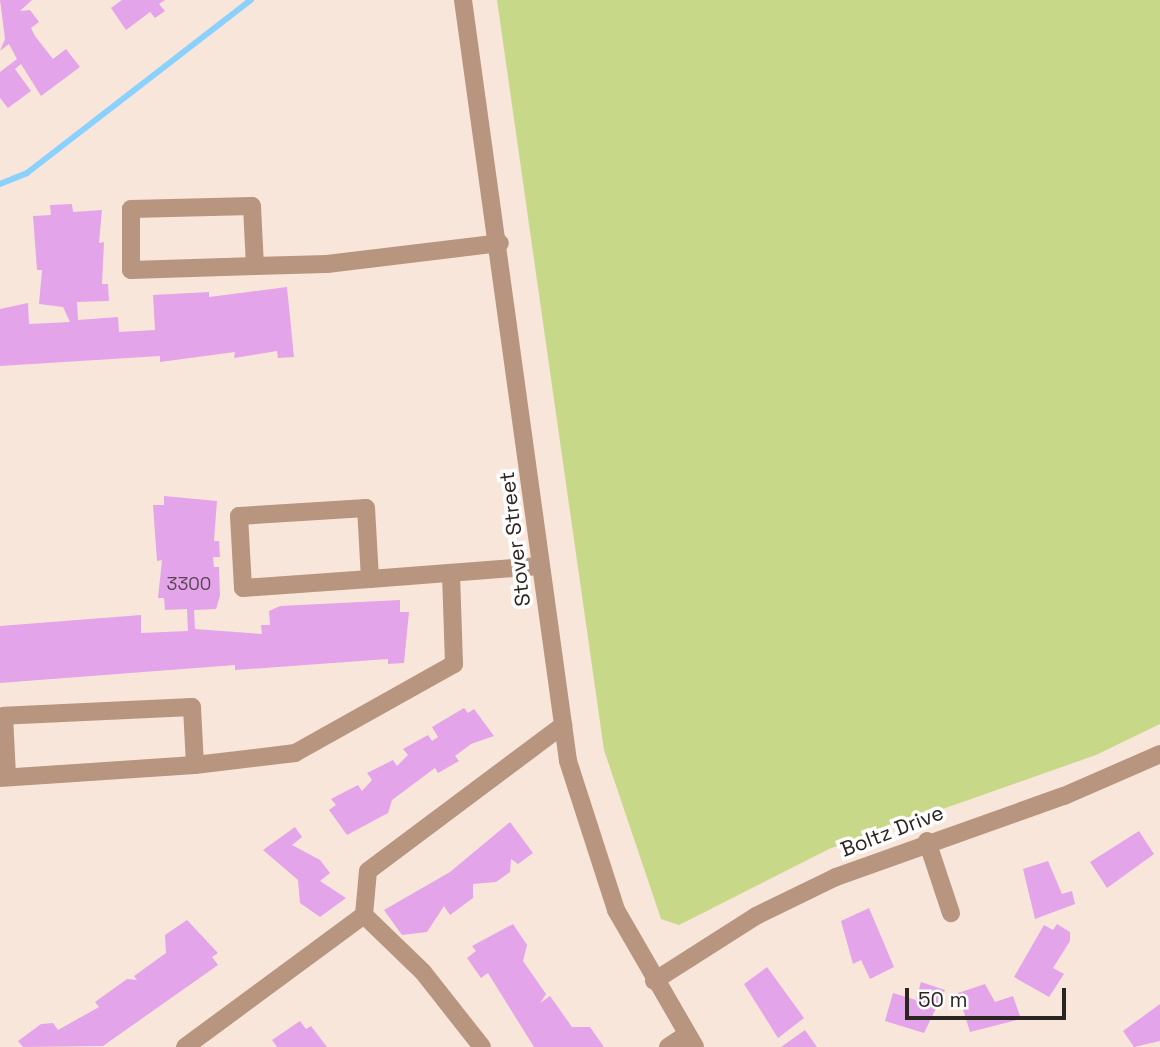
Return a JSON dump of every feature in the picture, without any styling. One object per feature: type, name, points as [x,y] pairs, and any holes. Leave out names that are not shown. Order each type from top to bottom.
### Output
[{"type":"street","name":"Stover Street","points":[[463,0],[500,243],[540,566],[563,725],[602,877],[654,981],[691,1040]]},
{"type":"street","points":[[255,266],[252,206],[131,209],[131,270],[255,266],[500,243]]},
{"type":"street","points":[[370,579],[366,508],[239,516],[243,588],[370,579],[451,573],[540,566]]},
{"type":"street","points":[[194,765],[192,707],[4,716],[4,777],[194,765],[295,753],[454,664],[451,573]]},
{"type":"street","points":[[185,1047],[364,915],[368,871],[563,725]]},
{"type":"street","name":"Boltz Drive","points":[[654,981],[756,916],[927,841],[1064,796],[1160,754]]},
{"type":"street","points":[[927,841],[951,913]]},
{"type":"street","points":[[364,915],[422,972],[482,1047]]},
{"type":"street","points":[[668,1047],[691,1040]]},
{"type":"green space","points":[[497,0],[1160,0],[1160,724],[1096,755],[829,849],[679,925],[661,919],[604,750]]},
{"type":"building","points":[[0,0],[32,0],[20,11],[30,10],[39,22],[31,28],[35,36],[53,59],[66,49],[80,67],[41,96],[21,64],[15,69],[31,91],[8,108],[0,98],[0,72],[17,59],[9,44],[0,51],[5,39]]},
{"type":"building","points":[[122,0],[165,0],[159,4],[165,11],[155,18],[150,12],[126,30],[111,8]]},
{"type":"building","points":[[72,204],[73,212],[102,210],[99,243],[104,242],[102,284],[108,284],[109,301],[77,302],[78,320],[118,317],[119,332],[155,330],[153,295],[209,292],[209,297],[287,287],[294,357],[278,358],[277,351],[234,358],[235,352],[160,362],[160,356],[0,366],[0,309],[28,303],[29,324],[70,322],[63,307],[39,304],[42,270],[37,270],[33,216],[51,215],[50,205]]},
{"type":"building","points":[[164,496],[217,501],[214,541],[219,541],[220,557],[213,557],[214,567],[219,567],[220,596],[216,609],[194,610],[195,629],[262,634],[261,625],[270,625],[269,611],[280,606],[400,600],[400,612],[409,612],[404,663],[388,664],[388,659],[235,670],[235,665],[0,683],[0,626],[141,615],[141,633],[188,631],[187,609],[165,610],[164,598],[158,598],[162,560],[157,561],[153,505],[164,505]]},
{"type":"building","points":[[464,708],[468,713],[474,709],[494,736],[471,744],[455,756],[459,761],[438,773],[435,768],[392,800],[388,813],[347,835],[329,810],[336,805],[331,799],[358,785],[362,791],[372,780],[367,773],[393,760],[397,766],[408,755],[403,749],[428,735],[432,741],[438,737],[432,727]]},
{"type":"building","points":[[510,822],[533,853],[518,864],[511,859],[510,872],[496,882],[473,884],[473,898],[450,915],[444,906],[427,932],[402,935],[384,910],[450,872]]},
{"type":"building","points":[[295,827],[302,837],[292,845],[320,860],[330,873],[320,881],[346,898],[320,917],[300,903],[298,880],[263,850]]},
{"type":"building","points":[[1139,831],[1154,854],[1107,888],[1090,862]]},
{"type":"building","points":[[1048,861],[1062,894],[1072,891],[1075,904],[1035,919],[1023,869]]},
{"type":"building","points":[[869,908],[894,967],[870,979],[861,960],[853,964],[841,921]]},
{"type":"building","points":[[187,920],[218,953],[212,957],[218,965],[103,1046],[23,1047],[18,1041],[41,1024],[53,1023],[58,1030],[99,1007],[95,1002],[127,979],[137,980],[134,976],[166,953],[165,935]]},
{"type":"building","points":[[513,924],[527,945],[523,961],[546,994],[540,1003],[550,996],[572,1027],[590,1027],[604,1047],[534,1047],[488,973],[481,978],[467,958],[476,951],[472,946]]},
{"type":"building","points":[[1057,924],[1070,932],[1070,941],[1053,968],[1064,974],[1049,997],[1014,977],[1044,925],[1053,930]]},
{"type":"building","points":[[767,967],[804,1018],[778,1038],[744,984]]},
{"type":"building","points":[[921,982],[945,990],[924,1033],[885,1021],[893,993],[916,1000]]},
{"type":"building","points":[[985,984],[995,1002],[1013,996],[1021,1019],[970,1032],[958,993]]},
{"type":"building","points":[[1160,1004],[1160,1041],[1134,1047],[1123,1031]]},
{"type":"building","points":[[300,1021],[306,1029],[311,1026],[327,1047],[277,1047],[272,1040]]},
{"type":"building","points":[[805,1030],[817,1047],[781,1047]]},
{"type":"waterway","points":[[0,184],[27,173],[251,0]]}]
